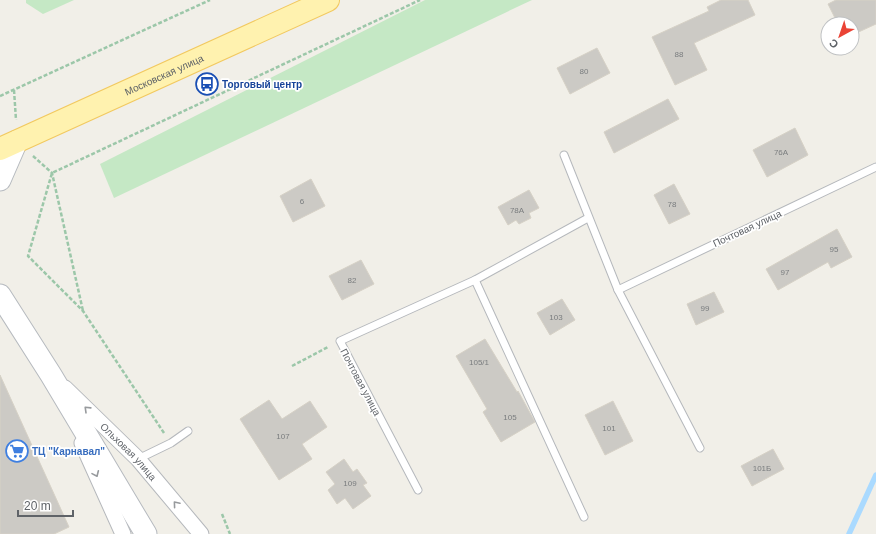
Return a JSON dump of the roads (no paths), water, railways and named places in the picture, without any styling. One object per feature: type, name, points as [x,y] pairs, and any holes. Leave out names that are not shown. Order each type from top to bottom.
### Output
[{"type":"main road","name":"Московская улица","points":[[9,145],[328,0]]},
{"type":"main road","points":[[0,180],[9,145]]},
{"type":"main road","name":"Ольховая улица","points":[[0,295],[51,375],[146,534]]},
{"type":"street","name":"Ольховая улица","points":[[51,375],[138,459],[201,534]]},
{"type":"street","name":"Ольховая улица","points":[[51,375],[123,534]]},
{"type":"lane","points":[[564,155],[618,290],[700,448]]},
{"type":"lane","name":"Почтовая улица","points":[[618,290],[876,167]]},
{"type":"lane","name":"Почтовая улица","points":[[418,490],[340,341],[475,280],[588,218]]},
{"type":"lane","points":[[475,280],[584,517]]},
{"type":"lane","points":[[138,459],[170,443],[188,431]]},
{"type":"waterway","points":[[849,534],[876,475]]},
{"type":"place","name":"Торговый центр","points":[[207,84]]},
{"type":"place","name":"ТЦ \"Карнавал\"","points":[[17,451]]}]
